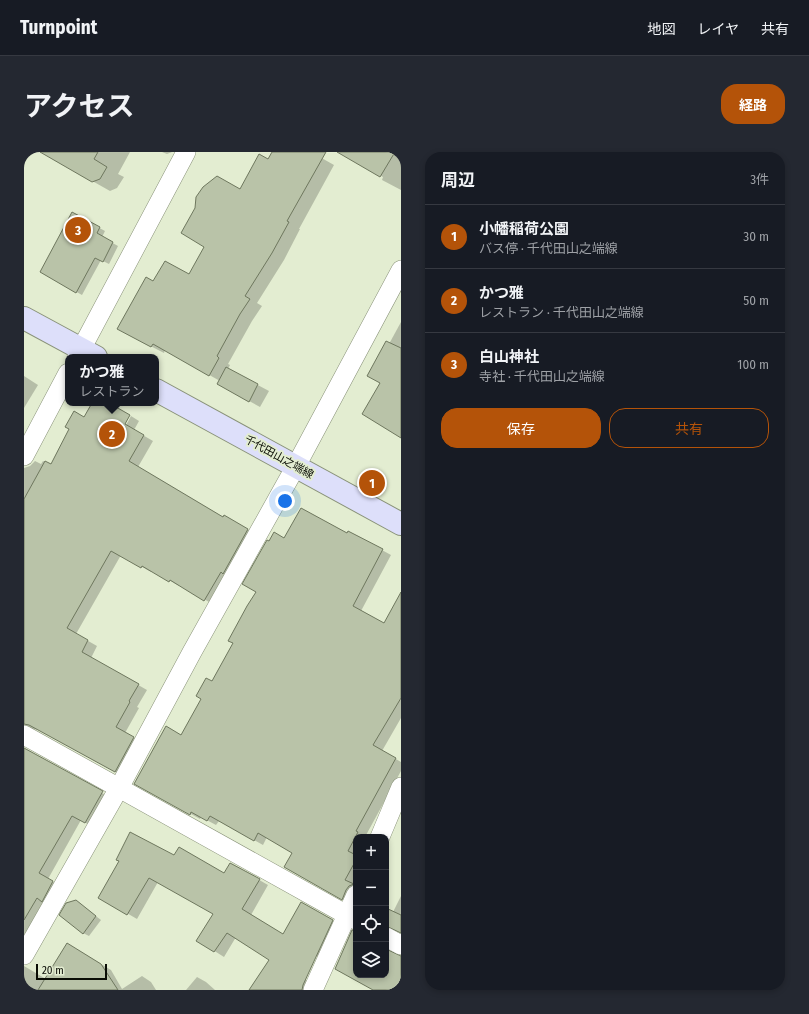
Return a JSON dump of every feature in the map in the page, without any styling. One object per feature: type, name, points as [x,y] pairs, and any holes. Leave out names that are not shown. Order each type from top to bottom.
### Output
[{"type":"street","points":[[24,318],[85,354],[186,152]]},
{"type":"street","points":[[24,955],[119,788],[192,652],[296,466],[401,270]]},
{"type":"street","points":[[24,456],[65,379]]},
{"type":"street","name":"千代田山之端線","points":[[159,392],[401,524]]},
{"type":"street","points":[[24,735],[352,917]]},
{"type":"street","points":[[381,834],[401,787]]},
{"type":"street","points":[[313,990],[352,917],[354,906]]},
{"type":"street","points":[[389,939],[401,945]]},
{"type":"building","points":[[40,152],[98,152],[94,159],[107,167],[100,179],[92,182]]},
{"type":"building","points":[[272,152],[326,152],[287,221],[289,222],[272,253],[245,296],[250,299],[217,356],[219,358],[209,376],[153,344],[151,347],[117,329],[146,277],[153,281],[165,261],[189,274],[204,247],[181,233],[195,208],[196,197],[203,187],[217,176],[240,189],[259,154],[268,159]]},
{"type":"building","points":[[337,152],[395,152],[380,177]]},
{"type":"building","points":[[72,212],[100,227],[97,233],[113,242],[103,262],[95,258],[76,293],[40,272]]},
{"type":"building","points":[[386,341],[401,348],[401,438],[362,414],[380,383],[367,376]]},
{"type":"building","points":[[226,367],[258,384],[249,402],[217,384]]},
{"type":"building","points":[[90,406],[114,406],[130,415],[125,424],[144,435],[129,461],[223,517],[224,515],[248,529],[223,574],[221,572],[204,601],[170,580],[169,582],[142,566],[141,568],[111,551],[67,628],[88,640],[82,652],[139,684],[116,727],[134,737],[115,772],[29,725],[24,724],[24,499],[45,461],[51,464],[69,429],[65,427],[74,411],[84,417]]},
{"type":"building","points":[[301,508],[347,533],[348,531],[383,549],[353,606],[384,623],[401,592],[401,698],[373,745],[396,758],[356,831],[358,832],[357,834],[353,834],[353,842],[348,851],[353,854],[353,865],[345,880],[353,884],[349,886],[346,890],[342,900],[284,867],[292,853],[258,833],[254,841],[210,816],[207,821],[191,812],[190,815],[134,784],[166,726],[181,735],[201,699],[196,696],[206,678],[212,681],[233,643],[228,641],[256,592],[242,584],[267,540],[269,541],[274,532],[284,538]]},
{"type":"building","points":[[24,748],[103,791],[85,823],[72,816],[39,873],[53,881],[42,902],[37,898],[24,920]]},
{"type":"building","points":[[130,832],[174,855],[179,847],[224,873],[230,863],[260,879],[242,909],[283,934],[301,902],[333,920],[302,990],[249,990],[269,960],[227,933],[214,952],[196,941],[213,914],[149,878],[127,915],[98,898],[119,861],[116,860]]},
{"type":"building","points":[[76,900],[96,916],[83,934],[59,915],[66,903]]},
{"type":"building","points":[[389,909],[401,915],[401,933],[389,927]]},
{"type":"building","points":[[353,930],[353,978],[389,978],[389,950],[401,956],[401,990],[373,990],[335,969]]},
{"type":"building","points":[[67,943],[101,964],[118,990],[38,990]]},
{"type":"place","name":"白山神社","points":[[78,230]]},
{"type":"place","name":"かつ雅","points":[[112,434]]},
{"type":"place","name":"小幡稲荷公園","points":[[372,483]]}]
